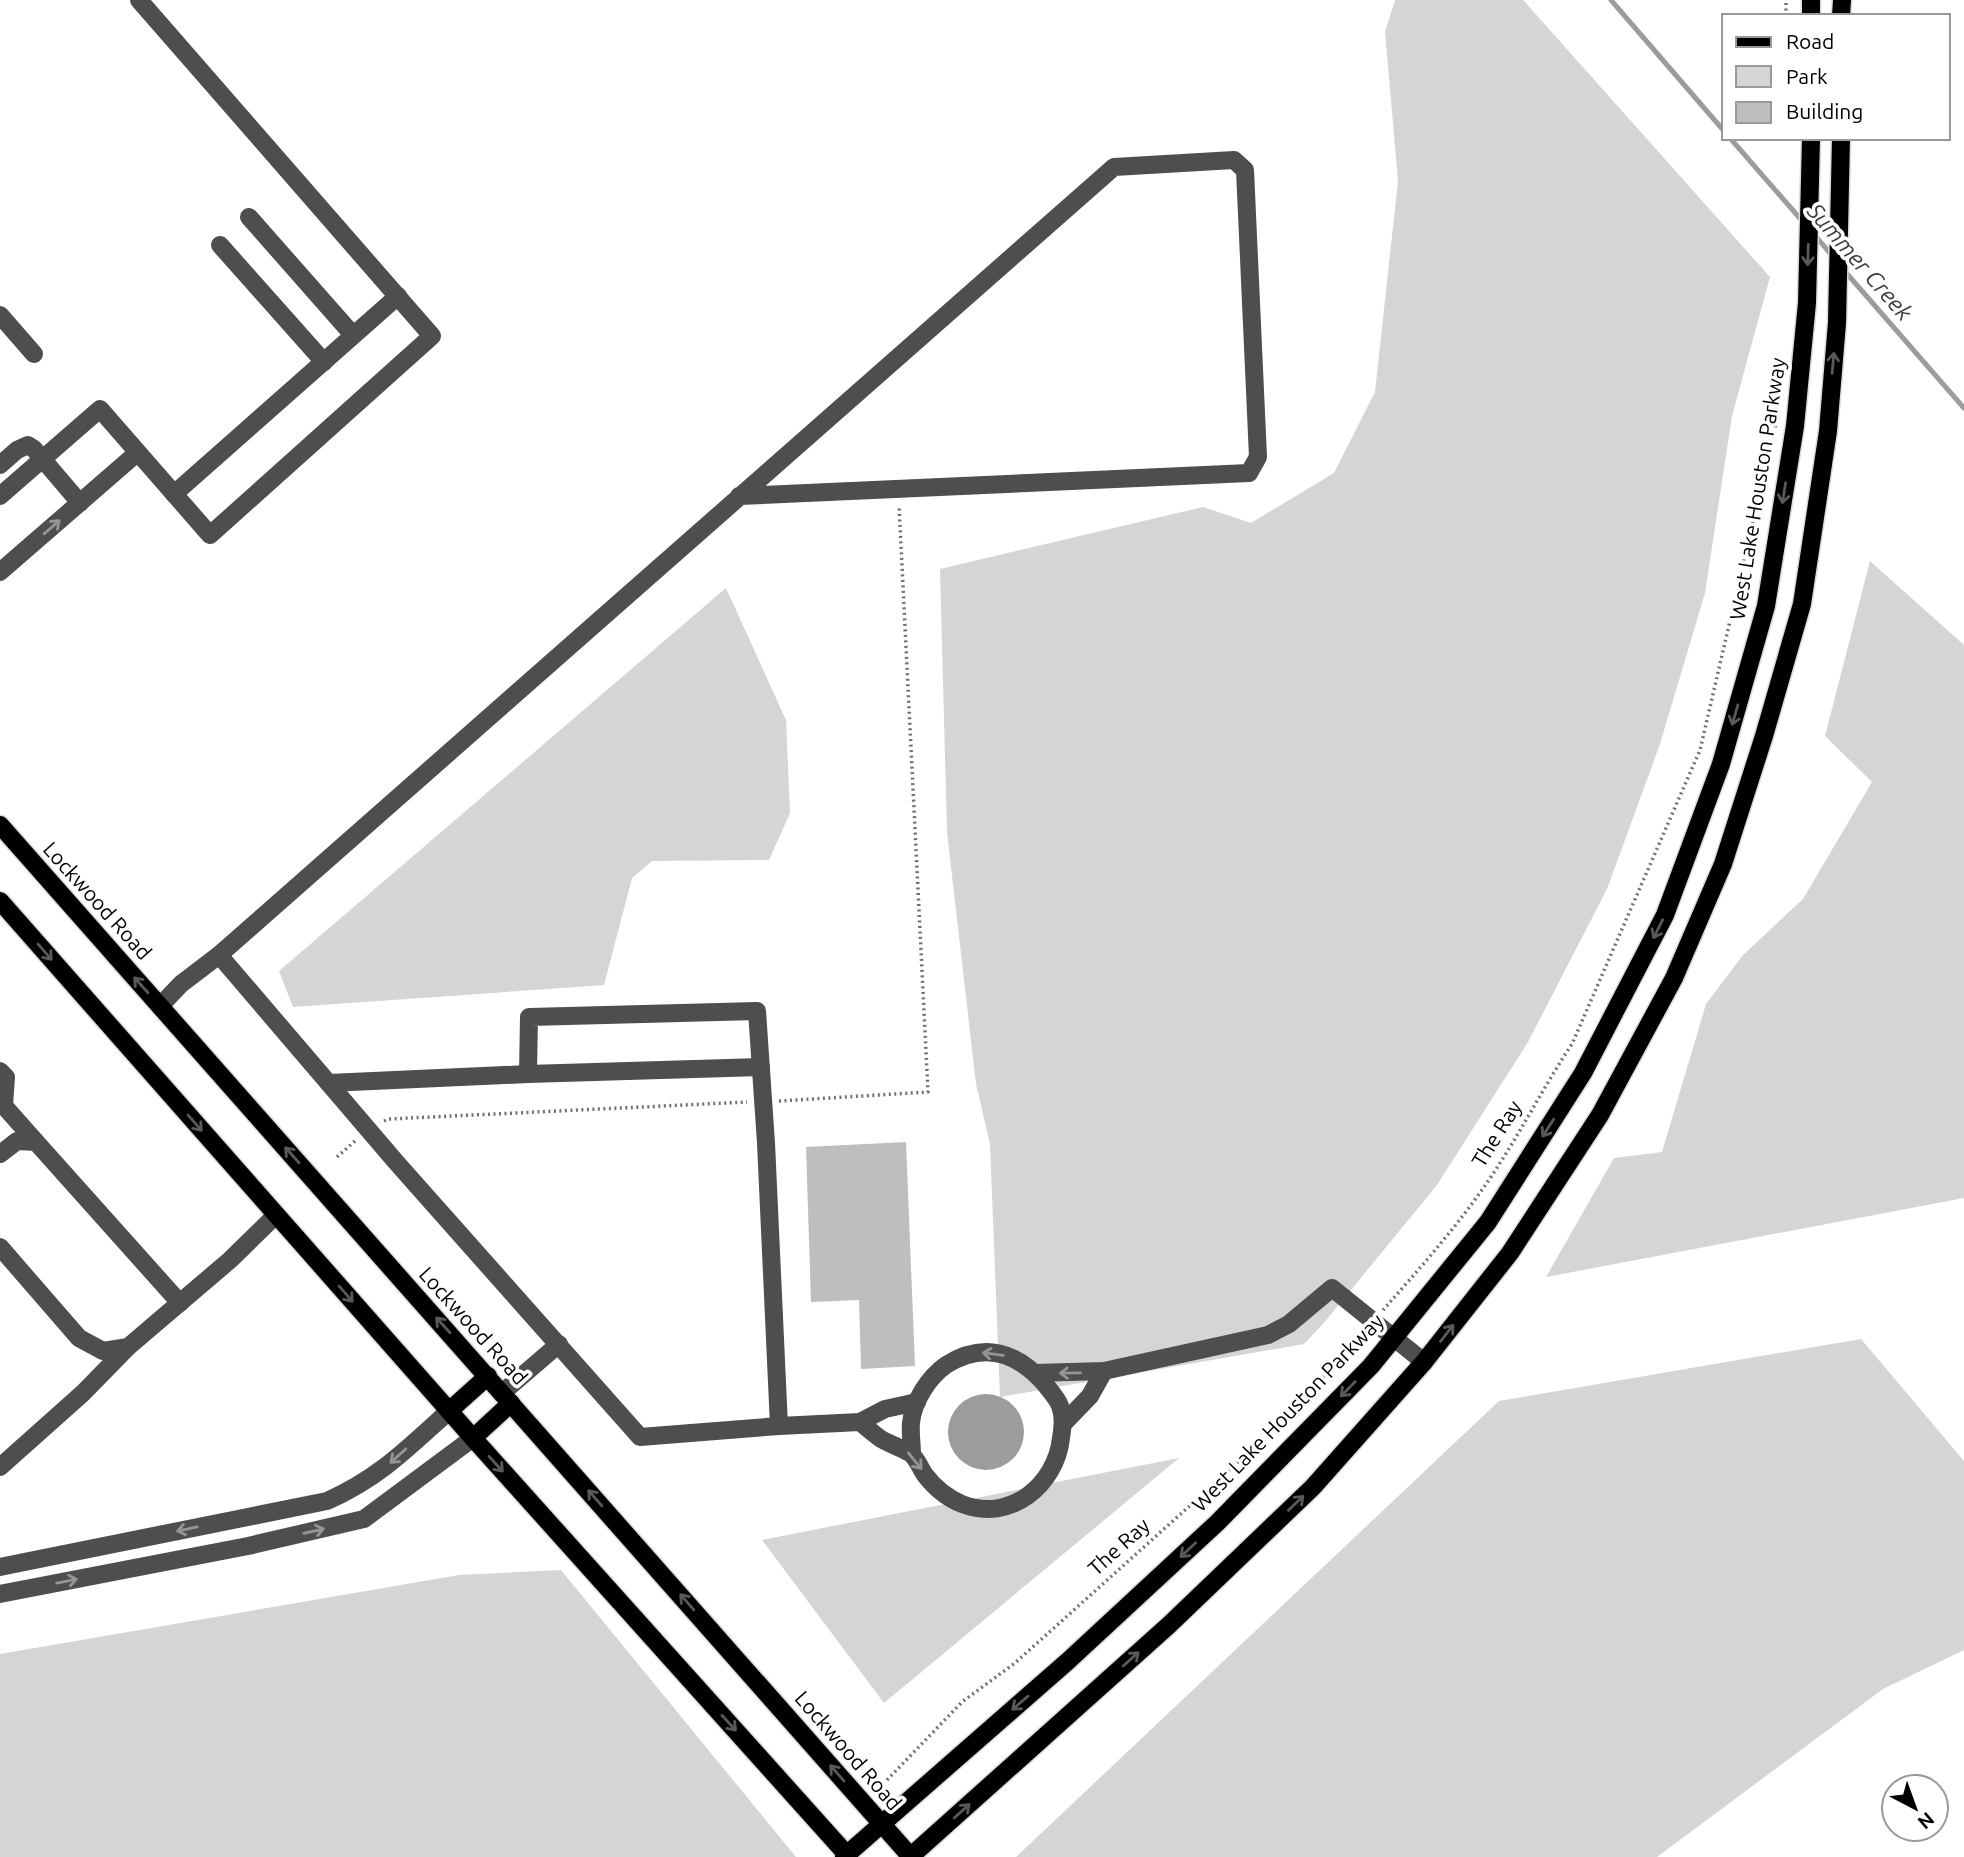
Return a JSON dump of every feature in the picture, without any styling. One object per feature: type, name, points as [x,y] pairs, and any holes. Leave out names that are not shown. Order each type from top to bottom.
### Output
[{"type":"main road","name":"West Lake Houston Parkway","points":[[847,1856],[1068,1661],[1217,1522],[1371,1366],[1488,1222],[1583,1073],[1665,915],[1721,764],[1766,606],[1795,426],[1807,303],[1811,140]]},
{"type":"main road","points":[[910,1857],[1169,1625],[1303,1496],[1424,1362],[1510,1254],[1600,1115],[1674,978],[1727,852],[1802,604],[1828,431],[1837,323],[1841,140]]},
{"type":"main road","name":"Lockwood Road","points":[[0,825],[910,1857]]},
{"type":"main road","points":[[0,901],[449,1411],[847,1856]]},
{"type":"main road","points":[[449,1411],[488,1376]]},
{"type":"main road","points":[[473,1438],[507,1398]]},
{"type":"street","points":[[0,496],[100,409],[210,536],[432,336],[139,0]]},
{"type":"street","points":[[160,1006],[181,984],[219,955],[739,496],[1114,167],[1234,160],[1245,170],[1258,457],[1249,473],[739,496]]},
{"type":"street","points":[[250,216],[353,335]]},
{"type":"street","points":[[220,245],[324,362]]},
{"type":"street","points":[[174,494],[397,296]]},
{"type":"street","points":[[0,316],[34,354]]},
{"type":"street","points":[[0,465],[17,450],[28,446],[43,459],[80,503]]},
{"type":"street","points":[[0,572],[137,453]]},
{"type":"street","points":[[219,955],[639,1437],[860,1422],[885,1409],[917,1402]]},
{"type":"street","points":[[528,1074],[529,1017],[757,1011],[764,1101],[779,1426]]},
{"type":"street","points":[[329,1083],[761,1067]]},
{"type":"street","points":[[0,1071],[6,1077],[4,1106],[180,1303]]},
{"type":"street","points":[[0,1154],[17,1141],[37,1142]]},
{"type":"street","points":[[0,1467],[83,1394],[128,1347],[230,1260],[276,1214]]},
{"type":"street","points":[[0,1247],[79,1338],[103,1351],[128,1347]]},
{"type":"street","points":[[1035,1373],[1104,1371],[1268,1335],[1289,1324],[1332,1288],[1424,1362]]},
{"type":"street","points":[[507,1398],[559,1344]]},
{"type":"street","points":[[860,1422],[882,1439],[912,1455],[926,1476],[949,1498],[965,1505],[997,1509],[1023,1501],[1046,1478],[1060,1451],[1063,1424],[1060,1406],[1054,1394],[1023,1362],[987,1352],[969,1353],[937,1371],[917,1402],[911,1421],[912,1455]]},
{"type":"street","points":[[1063,1424],[1090,1396],[1104,1371]]},
{"type":"street","points":[[0,1567],[327,1501],[354,1489],[381,1471],[449,1411]]},
{"type":"street","points":[[0,1594],[228,1550],[365,1519],[473,1438]]},
{"type":"street","points":[[274,1511],[278,1539]]},
{"type":"street","points":[[221,1522],[228,1550]]},
{"type":"path","name":"The Ray","points":[[887,1780],[962,1702],[1015,1662],[1284,1421],[1427,1260],[1499,1165],[1549,1078],[1572,1044],[1700,750],[1776,420]]},
{"type":"path","points":[[337,1157],[368,1129],[389,1119],[928,1092],[898,488]]},
{"type":"green space","points":[[1395,0],[1523,0],[1770,277],[1732,416],[1705,593],[1660,744],[1607,889],[1528,1042],[1437,1185],[1323,1324],[1304,1344],[1000,1397],[990,1144],[976,1084],[947,832],[940,569],[1203,507],[1251,523],[1334,473],[1375,392],[1398,181],[1385,32]]},
{"type":"green space","points":[[1870,561],[1964,645],[1964,1198],[1546,1277],[1614,1158],[1662,1152],[1706,1004],[1743,955],[1803,899],[1872,782],[1825,736]]},
{"type":"green space","points":[[726,588],[786,720],[790,813],[769,860],[652,861],[632,878],[604,985],[293,1007],[279,971]]},
{"type":"green space","points":[[1861,1339],[1964,1461],[1964,1650],[1883,1689],[1657,1857],[1016,1857],[1499,1401]]},
{"type":"green space","points":[[1179,1458],[884,1703],[762,1540]]},
{"type":"green space","points":[[561,1570],[796,1857],[0,1857],[0,1654],[459,1575]]},
{"type":"shaded area","points":[[986,1394],[1000,1397],[1013,1405],[1021,1418],[1024,1432],[1021,1446],[1013,1459],[1000,1467],[986,1470],[972,1467],[959,1459],[951,1446],[948,1432],[951,1418],[959,1405],[972,1397]]},
{"type":"building","points":[[906,1142],[915,1366],[861,1369],[859,1300],[811,1302],[806,1147]]},
{"type":"waterway","name":"Summer Creek","points":[[1611,0],[1722,129]]},
{"type":"waterway","name":"Summer Creek","points":[[1732,140],[1804,223]]},
{"type":"waterway","name":"Summer Creek","points":[[1813,233],[1834,258]]},
{"type":"waterway","name":"Summer Creek","points":[[1842,268],[1964,408]]}]
